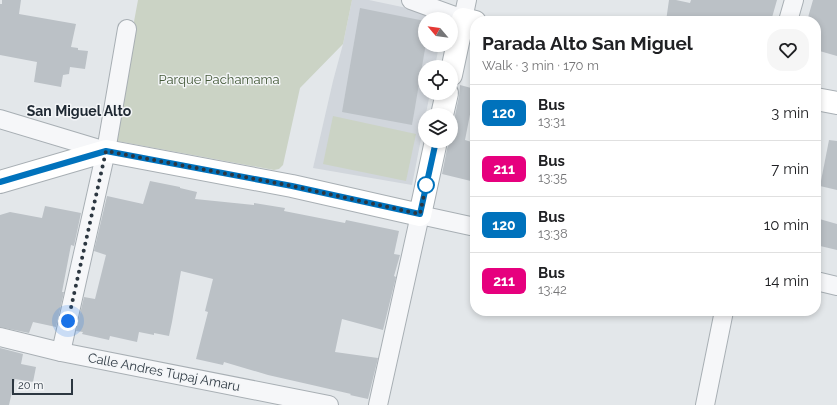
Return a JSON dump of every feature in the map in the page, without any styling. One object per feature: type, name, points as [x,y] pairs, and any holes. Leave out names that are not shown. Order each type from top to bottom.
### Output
[{"type":"street","points":[[411,0],[469,14],[455,60]]},
{"type":"street","points":[[789,16],[794,0]]},
{"type":"street","points":[[62,352],[106,151],[127,29]]},
{"type":"street","points":[[821,100],[837,103]]},
{"type":"street","points":[[0,118],[106,151],[292,186],[470,226]]},
{"type":"street","points":[[378,405],[434,148]]},
{"type":"street","points":[[0,182],[106,151]]},
{"type":"street","points":[[821,283],[837,286]]},
{"type":"street","points":[[705,405],[723,316]]},
{"type":"street","name":"Calle Andres Tupaj Amaru","points":[[0,337],[62,352],[329,405]]},
{"type":"shaded area","points":[[352,0],[369,0],[426,12],[418,12],[418,52],[438,52],[436,60],[418,60],[418,100],[429,100],[427,108],[418,108],[418,148],[419,148],[412,185],[313,168]]},
{"type":"green space","name":"Parque Pachamama","points":[[138,0],[352,0],[343,44],[300,88],[283,165],[279,169],[274,170],[112,140]]},
{"type":"green space","points":[[333,116],[416,134],[406,181],[323,164]]},
{"type":"building","points":[[2,0],[21,0],[19,14],[76,24],[71,47],[78,48],[78,50],[88,51],[85,69],[70,67],[69,74],[63,75],[61,87],[34,82],[37,62],[0,55],[0,4],[2,4]]},
{"type":"building","points":[[669,0],[690,3],[691,0],[777,0],[772,16],[667,16]]},
{"type":"building","points":[[813,0],[837,0],[837,56],[821,51],[821,16],[808,16]]},
{"type":"building","points":[[360,8],[418,20],[418,52],[424,52],[423,60],[418,60],[418,90],[412,125],[342,112]]},
{"type":"building","points":[[460,85],[470,88],[470,114],[465,140],[470,142],[470,181],[442,174],[447,148],[458,148],[458,108],[457,108]]},
{"type":"building","points":[[829,140],[837,141],[837,190],[821,186]]},
{"type":"building","points":[[150,181],[197,192],[195,199],[254,205],[254,203],[285,208],[284,211],[345,223],[346,220],[399,231],[394,254],[400,255],[394,276],[396,277],[383,330],[342,319],[335,352],[378,358],[368,399],[268,375],[224,362],[223,365],[196,359],[208,312],[205,311],[213,279],[181,271],[169,336],[139,332],[137,342],[110,336],[109,340],[82,334],[83,332],[76,331],[84,297],[95,299],[106,255],[94,251],[107,196],[143,204]]},
{"type":"building","points":[[45,206],[81,213],[74,246],[71,245],[62,292],[64,292],[56,327],[33,322],[29,333],[0,327],[0,215],[10,212],[42,218]]},
{"type":"building","points":[[821,219],[837,224],[837,250],[821,246]]},
{"type":"building","points":[[0,348],[23,354],[21,364],[36,367],[33,382],[15,379],[9,405],[0,405]]},
{"type":"bus line","name":"120","points":[[0,182],[106,151],[292,186],[420,214],[434,148]]},
{"type":"district","name":"San Miguel Alto","points":[[79,111]]},
{"type":"route","points":[[68,321],[106,151],[292,186],[420,214],[426,185]]}]
